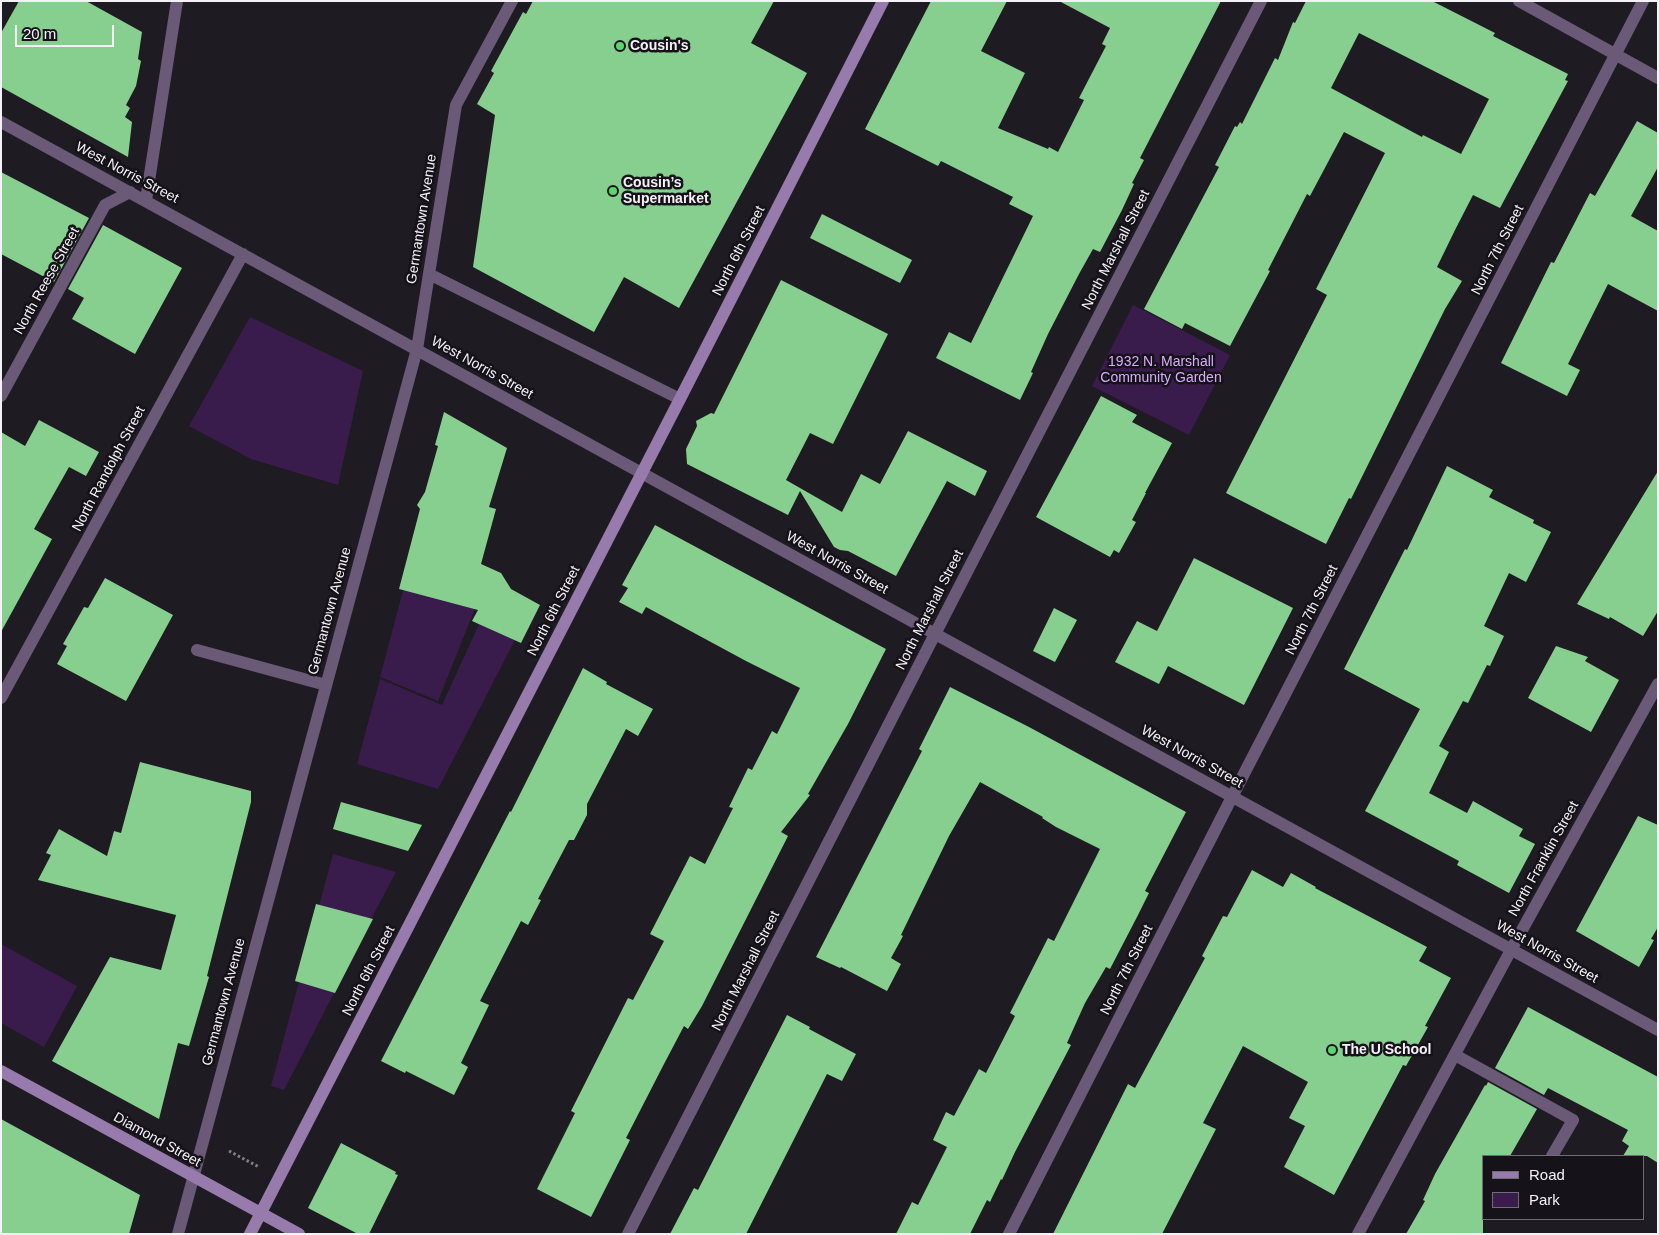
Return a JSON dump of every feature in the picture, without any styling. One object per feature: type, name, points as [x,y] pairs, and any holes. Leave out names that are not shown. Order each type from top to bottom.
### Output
[{"type":"main road","name":"North 6th Street","points":[[250,1234],[883,1]]},
{"type":"main road","name":"Diamond Street","points":[[1,1071],[299,1234]]},
{"type":"street","points":[[146,200],[177,1]]},
{"type":"street","name":"Germantown Avenue","points":[[178,1234],[417,349],[456,105],[512,1]]},
{"type":"street","name":"North Marshall Street","points":[[628,1234],[1261,1]]},
{"type":"street","points":[[1519,1],[1658,78]]},
{"type":"street","name":"North 7th Street","points":[[1009,1234],[1232,797],[1644,1]]},
{"type":"street","name":"West Norris Street","points":[[1,122],[1658,1030]]},
{"type":"street","name":"North Reese Street","points":[[1,396],[105,205],[130,192]]},
{"type":"street","name":"North Randolph Street","points":[[1,698],[242,254]]},
{"type":"street","points":[[429,274],[680,399]]},
{"type":"street","points":[[196,650],[326,685]]},
{"type":"street","name":"North Franklin Street","points":[[1358,1234],[1658,684]]},
{"type":"street","points":[[1455,1055],[1573,1120],[1553,1155]]},
{"type":"path","points":[[229,1150],[263,1169]]},
{"type":"green space","name":"1932 N. Marshall Community Garden","points":[[1133,305],[1230,355],[1189,435],[1092,386]]},
{"type":"green space","points":[[250,317],[363,371],[338,485],[251,459],[189,426]]},
{"type":"green space","points":[[404,587],[476,606],[438,701],[380,677]]},
{"type":"green space","points":[[480,622],[516,638],[438,789],[357,764],[380,679],[442,705]]},
{"type":"green space","points":[[333,854],[396,872],[370,921],[319,906]]},
{"type":"green space","points":[[1,944],[77,986],[44,1047],[1,1023]]},
{"type":"green space","points":[[300,978],[336,989],[284,1090],[271,1086]]},
{"type":"building","points":[[19,1],[86,1],[142,32],[138,59],[141,61],[136,86],[126,105],[130,108],[125,117],[132,122],[128,157],[1,87],[1,33]]},
{"type":"building","name":"Cousin’s Supermarket","points":[[533,1],[774,1],[751,43],[807,73],[679,308],[624,277],[594,332],[473,267],[495,115],[477,104],[494,73],[491,71],[523,12],[526,14]]},
{"type":"building","points":[[931,1],[1007,1],[981,51],[1025,73],[998,128],[1058,152],[1084,100],[1079,98],[1106,46],[1102,44],[1110,28],[1059,1],[1221,1],[1140,158],[1144,160],[1132,183],[1134,184],[1122,210],[1100,252],[1093,249],[1079,274],[1048,334],[1020,400],[936,358],[949,332],[971,343],[1033,216],[1009,204],[1013,197],[941,161],[938,166],[865,129]]},
{"type":"building","points":[[1306,1],[1432,1],[1495,33],[1493,36],[1568,74],[1565,80],[1568,81],[1500,208],[1473,195],[1437,267],[1462,281],[1445,309],[1351,499],[1349,498],[1326,544],[1226,493],[1327,295],[1316,289],[1385,153],[1344,132],[1310,196],[1307,194],[1268,270],[1270,271],[1230,346],[1185,323],[1182,329],[1144,309],[1219,167],[1215,165],[1235,126],[1237,127],[1240,122],[1242,124],[1275,58],[1278,60],[1293,22],[1295,23]],"holes":[[[1359,33],[1489,99],[1461,154],[1423,135],[1422,137],[1331,88]]]},
{"type":"building","points":[[1637,121],[1658,133],[1658,167],[1631,216],[1658,231],[1658,311],[1608,284],[1568,364],[1580,370],[1567,396],[1501,363],[1551,262],[1554,263],[1590,193],[1595,196]]},
{"type":"building","points":[[1,172],[89,218],[54,282],[1,254]]},
{"type":"building","points":[[822,214],[912,260],[900,283],[810,238]]},
{"type":"building","points":[[103,225],[182,268],[135,354],[72,319],[84,298],[68,289]]},
{"type":"building","points":[[781,280],[888,334],[833,444],[810,433],[786,480],[842,512],[861,474],[880,484],[908,431],[987,471],[975,496],[947,481],[896,576],[848,551],[834,547],[800,491],[788,515],[687,464],[686,449],[697,426],[696,421],[711,413],[714,414]]},
{"type":"building","points":[[1101,396],[1137,415],[1132,422],[1172,443],[1132,520],[1136,522],[1119,553],[1114,550],[1110,557],[1036,517]]},
{"type":"building","points":[[444,412],[507,448],[489,507],[496,509],[481,564],[501,573],[511,589],[540,605],[521,643],[472,621],[478,610],[399,589],[420,509],[417,505],[425,492],[438,446],[435,445]]},
{"type":"building","points":[[39,420],[99,452],[86,476],[69,467],[34,529],[52,539],[1,632],[1,432],[25,446]]},
{"type":"building","points":[[1447,466],[1493,490],[1489,497],[1534,520],[1533,523],[1551,532],[1526,582],[1509,573],[1484,626],[1504,636],[1490,666],[1487,665],[1468,703],[1463,701],[1439,746],[1449,752],[1429,793],[1467,813],[1473,801],[1523,829],[1519,836],[1535,844],[1509,893],[1457,865],[1459,861],[1365,811],[1420,709],[1344,669],[1405,549],[1407,550]]},
{"type":"building","points":[[1658,471],[1658,611],[1643,636],[1610,617],[1609,619],[1577,604]]},
{"type":"building","points":[[655,525],[886,649],[848,724],[808,794],[810,795],[781,832],[788,836],[702,1006],[688,1029],[684,1026],[664,1064],[626,1138],[630,1140],[591,1217],[537,1189],[575,1113],[571,1111],[628,998],[633,1000],[664,941],[650,934],[690,856],[705,864],[733,808],[729,807],[748,768],[752,770],[772,731],[777,734],[800,688],[646,607],[642,614],[619,602],[628,588],[622,585]]},
{"type":"building","points":[[1194,558],[1293,608],[1244,705],[1168,666],[1159,684],[1115,662],[1137,621],[1157,631]]},
{"type":"building","points":[[105,578],[173,615],[126,701],[57,664],[67,646],[63,644],[84,607],[88,608]]},
{"type":"building","points":[[1054,608],[1077,620],[1055,662],[1033,651]]},
{"type":"building","points":[[1556,646],[1588,657],[1585,661],[1619,680],[1591,732],[1528,698]]},
{"type":"building","points":[[583,668],[607,682],[606,684],[653,709],[638,736],[626,729],[587,804],[587,815],[574,840],[569,840],[538,899],[541,900],[528,925],[521,921],[480,1001],[489,1005],[461,1063],[468,1067],[454,1095],[381,1061],[511,812]]},
{"type":"building","points":[[950,687],[1029,727],[1186,812],[1145,891],[1149,893],[1137,917],[1110,969],[1106,967],[1085,1003],[1067,1043],[1071,1045],[1002,1180],[990,1202],[987,1200],[970,1234],[896,1234],[912,1202],[918,1205],[947,1147],[933,1140],[946,1112],[954,1116],[979,1069],[986,1073],[1015,1016],[1010,1013],[1048,938],[1054,941],[1100,849],[1056,827],[1043,817],[980,782],[949,836],[901,935],[903,936],[891,958],[901,964],[887,991],[841,967],[816,957],[922,751],[919,749]]},
{"type":"building","points":[[140,762],[251,791],[251,802],[207,976],[209,977],[189,1046],[178,1043],[159,1119],[52,1061],[110,957],[161,970],[176,915],[38,880],[51,855],[46,853],[59,829],[107,856],[114,831],[121,833]]},
{"type":"building","points":[[341,802],[422,825],[408,851],[333,829]]},
{"type":"building","points":[[1638,816],[1658,825],[1658,927],[1651,939],[1654,940],[1639,967],[1576,931]]},
{"type":"building","name":"The U School","points":[[1252,870],[1283,887],[1291,873],[1315,888],[1427,947],[1419,961],[1451,978],[1425,1026],[1428,1027],[1406,1066],[1403,1065],[1334,1195],[1284,1167],[1305,1126],[1289,1118],[1308,1082],[1243,1046],[1203,1123],[1216,1129],[1162,1234],[1053,1234],[1128,1084],[1135,1088],[1205,958],[1202,956],[1223,916],[1227,917]]},
{"type":"building","points":[[316,904],[373,919],[335,993],[295,981]]},
{"type":"building","points":[[1528,1007],[1658,1077],[1658,1163],[1644,1155],[1624,1155],[1629,1146],[1622,1141],[1628,1130],[1548,1088],[1544,1095],[1495,1068]]},
{"type":"building","points":[[787,1015],[856,1054],[842,1081],[827,1074],[746,1234],[670,1234],[694,1188],[698,1190]]},
{"type":"building","points":[[1488,1082],[1537,1109],[1511,1155],[1482,1155],[1483,1234],[1406,1234],[1425,1201],[1423,1200],[1435,1174]]},
{"type":"building","points":[[1,1119],[140,1195],[129,1234],[1,1234]]},
{"type":"building","points":[[341,1143],[396,1172],[395,1174],[398,1175],[369,1234],[358,1234],[308,1208]]},
{"type":"place","name":"Cousin's","points":[[620,46]]},
{"type":"place","name":"Cousin’s Supermarket","points":[[613,191]]},
{"type":"place","name":"The U School","points":[[1332,1050]]}]
